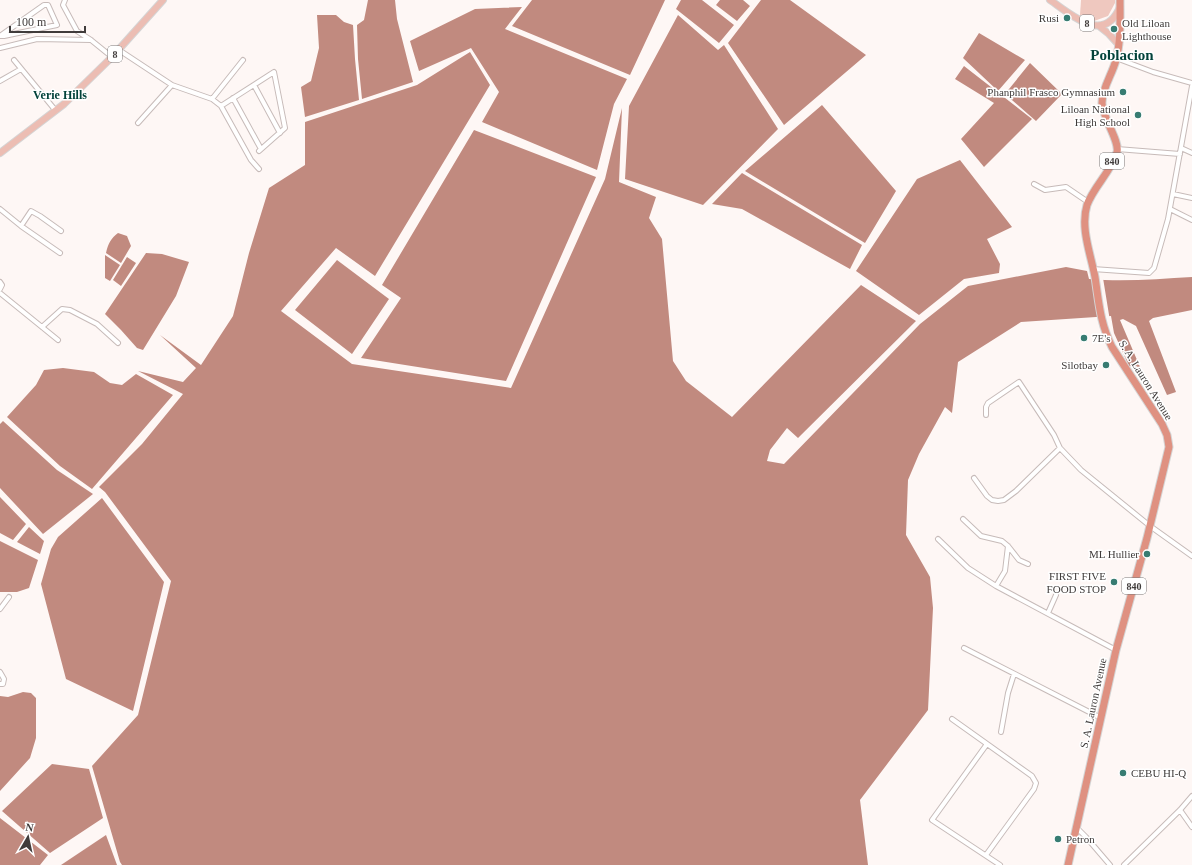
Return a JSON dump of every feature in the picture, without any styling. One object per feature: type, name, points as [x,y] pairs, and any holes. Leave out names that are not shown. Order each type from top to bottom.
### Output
[{"type":"highway","name":"840","points":[[1117,149],[1102,106],[1103,93],[1116,58],[1119,45],[1120,3]]},
{"type":"highway","name":"S. A. Lauron Avenue","points":[[1068,865],[1116,650],[1150,526],[1167,459],[1168,447],[1167,435],[1162,424],[1112,347],[1102,322],[1085,226],[1088,202],[1111,165],[1117,149]]},
{"type":"main road","name":"8","points":[[0,153],[56,111],[94,76],[163,0]]},
{"type":"main road","name":"8","points":[[1050,0],[1086,23],[1099,26],[1105,25],[1112,20],[1120,3]]},
{"type":"main road","points":[[1099,26],[1119,45]]},
{"type":"street","points":[[65,0],[63,5],[74,27],[80,34],[91,40],[112,57]]},
{"type":"street","points":[[44,5],[48,6],[58,25],[0,36],[44,5]]},
{"type":"street","points":[[0,48],[37,39],[91,40]]},
{"type":"street","points":[[119,50],[172,85],[212,98],[221,106],[251,160],[259,169]]},
{"type":"street","points":[[1094,273],[1151,272],[1156,261],[1170,208],[1192,84],[1153,72],[1116,58]]},
{"type":"street","points":[[14,60],[56,111]]},
{"type":"street","points":[[212,98],[243,60]]},
{"type":"street","points":[[0,81],[21,69]]},
{"type":"street","points":[[221,106],[233,98],[274,72],[285,128],[260,150],[233,98]]},
{"type":"street","points":[[138,123],[172,85]]},
{"type":"street","points":[[254,85],[280,133]]},
{"type":"street","points":[[1181,148],[1192,153]]},
{"type":"street","points":[[1117,149],[1180,154]]},
{"type":"street","points":[[1034,184],[1045,190],[1067,188],[1088,202]]},
{"type":"street","points":[[1173,194],[1192,198]]},
{"type":"street","points":[[1170,208],[1192,220]]},
{"type":"street","points":[[0,209],[21,226],[60,253]]},
{"type":"street","points":[[21,226],[31,211],[61,231]]},
{"type":"street","points":[[0,282],[2,285],[0,289]]},
{"type":"street","points":[[0,293],[58,340]]},
{"type":"street","points":[[42,327],[62,309],[70,310],[97,324],[118,343]]},
{"type":"street","points":[[986,415],[986,407],[988,403],[1019,382],[1050,428],[1060,448],[1081,470],[1150,526],[1192,556]]},
{"type":"street","points":[[974,478],[987,496],[992,500],[1004,500],[1016,491],[1060,448]]},
{"type":"street","points":[[963,519],[981,536],[1002,541],[1019,560],[1028,564]]},
{"type":"street","points":[[938,539],[968,568],[996,586],[1116,650]]},
{"type":"street","points":[[996,586],[1005,571],[1008,546]]},
{"type":"street","points":[[1048,613],[1056,596]]},
{"type":"street","points":[[0,609],[9,597]]},
{"type":"street","points":[[964,648],[1102,718]]},
{"type":"street","points":[[0,672],[4,679],[3,684],[0,684]]},
{"type":"street","points":[[1001,732],[1008,693],[1014,674]]},
{"type":"street","points":[[952,719],[1032,776],[1036,783],[1034,789],[986,855]]},
{"type":"street","points":[[987,744],[932,820],[1000,865]]},
{"type":"street","points":[[1124,865],[1180,810],[1192,796]]},
{"type":"street","points":[[1180,810],[1192,826]]},
{"type":"street","points":[[1076,827],[1110,865]]},
{"type":"shaded area","points":[[368,0],[395,0],[397,19],[413,82],[362,99],[358,59],[357,25],[364,20]]},
{"type":"shaded area","points":[[532,0],[665,0],[630,75],[512,26]]},
{"type":"shaded area","points":[[681,0],[702,0],[734,25],[719,43],[676,9]]},
{"type":"shaded area","points":[[720,0],[743,0],[750,6],[737,21],[716,5]]},
{"type":"shaded area","points":[[761,0],[790,0],[866,55],[784,125],[728,43]]},
{"type":"shaded area","points":[[1081,0],[1115,0],[1115,3],[1108,16],[1094,21],[1080,15]]},
{"type":"shaded area","points":[[522,7],[505,29],[627,79],[614,104],[597,170],[482,122],[499,92],[471,48],[419,71],[410,41],[475,9]]},
{"type":"shaded area","points":[[317,15],[336,15],[344,22],[353,25],[359,100],[305,117],[301,87],[311,81],[319,48]]},
{"type":"shaded area","points":[[678,15],[718,50],[724,45],[778,129],[703,205],[625,179],[629,106]]},
{"type":"shaded area","points":[[979,33],[1025,60],[998,91],[963,58]]},
{"type":"shaded area","points":[[470,52],[490,85],[375,276],[336,248],[281,311],[352,364],[511,388],[605,179],[622,108],[619,182],[656,197],[649,218],[662,239],[673,361],[686,381],[732,417],[861,285],[916,321],[798,438],[787,428],[770,450],[767,461],[784,464],[920,324],[968,286],[1066,267],[1087,271],[1089,279],[1128,280],[1192,277],[1192,310],[1153,318],[1149,321],[1176,392],[1167,395],[1136,326],[1123,319],[1120,320],[1140,367],[1129,366],[1114,333],[1111,316],[1021,322],[958,362],[952,413],[945,407],[919,454],[908,480],[906,535],[930,577],[933,608],[928,710],[860,800],[868,865],[122,865],[120,862],[92,766],[138,715],[171,581],[105,492],[99,487],[142,444],[183,394],[138,371],[183,382],[196,368],[160,335],[201,365],[233,316],[249,253],[269,188],[305,165],[305,122],[417,85]]},
{"type":"shaded area","points":[[1030,63],[1062,94],[1036,121],[1005,94]]},
{"type":"shaded area","points":[[964,66],[1032,119],[984,167],[961,139],[994,103],[955,79]]},
{"type":"shaded area","points":[[822,105],[896,191],[865,243],[745,171]]},
{"type":"shaded area","points":[[474,130],[596,177],[506,381],[361,358],[401,298],[382,285]]},
{"type":"shaded area","points":[[960,160],[1012,227],[987,239],[1000,264],[999,273],[964,279],[919,315],[856,271],[917,179]]},
{"type":"shaded area","points":[[742,173],[862,245],[850,269],[742,209],[712,204]]},
{"type":"shaded area","points":[[118,233],[127,236],[131,246],[121,263],[106,253],[113,237]]},
{"type":"shaded area","points":[[146,253],[162,254],[189,262],[176,296],[143,350],[137,348],[105,314]]},
{"type":"shaded area","points":[[105,255],[120,265],[110,281],[105,278]]},
{"type":"shaded area","points":[[127,257],[136,263],[121,286],[113,280]]},
{"type":"shaded area","points":[[337,260],[389,299],[352,354],[295,310]]},
{"type":"shaded area","points":[[63,368],[94,372],[110,383],[122,385],[136,374],[173,395],[92,489],[60,466],[7,417],[36,385],[44,370]]},
{"type":"shaded area","points":[[3,421],[57,470],[93,494],[43,534],[0,488],[0,424]]},
{"type":"shaded area","points":[[0,497],[26,524],[13,540],[0,533]]},
{"type":"shaded area","points":[[102,498],[164,582],[133,711],[66,679],[41,584],[51,549],[58,537]]},
{"type":"shaded area","points":[[29,527],[44,541],[40,554],[17,542]]},
{"type":"shaded area","points":[[0,541],[38,560],[29,588],[17,592],[0,592]]},
{"type":"shaded area","points":[[23,692],[31,693],[36,698],[36,738],[30,758],[0,791],[0,696],[8,697]]},
{"type":"shaded area","points":[[52,764],[89,769],[103,818],[50,853],[2,811]]},
{"type":"shaded area","points":[[0,818],[48,855],[40,865],[0,865]]},
{"type":"shaded area","points":[[106,835],[117,865],[61,865]]},
{"type":"pier","points":[[1092,277],[1103,278],[1110,321],[1109,318],[1098,319]]},
{"type":"place","name":"Rusi","points":[[1067,18]]},
{"type":"place","name":"Old Liloan Lighthouse","points":[[1114,29]]},
{"type":"place","name":"Phanphil Frasco Gymnasium","points":[[1123,92]]},
{"type":"place","name":"Liloan National High School","points":[[1138,115]]},
{"type":"place","name":"7E's","points":[[1084,338]]},
{"type":"place","name":"Silotbay","points":[[1106,365]]},
{"type":"place","name":"ML Hullier","points":[[1147,554]]},
{"type":"place","name":"FIRST FIVE FOOD STOP","points":[[1114,582]]},
{"type":"place","name":"CEBU HI-Q","points":[[1123,773]]},
{"type":"place","name":"Petron","points":[[1058,839]]},
{"type":"district","name":"Poblacion","points":[[1122,55]]},
{"type":"district","name":"Verie Hills","points":[[60,95]]}]
